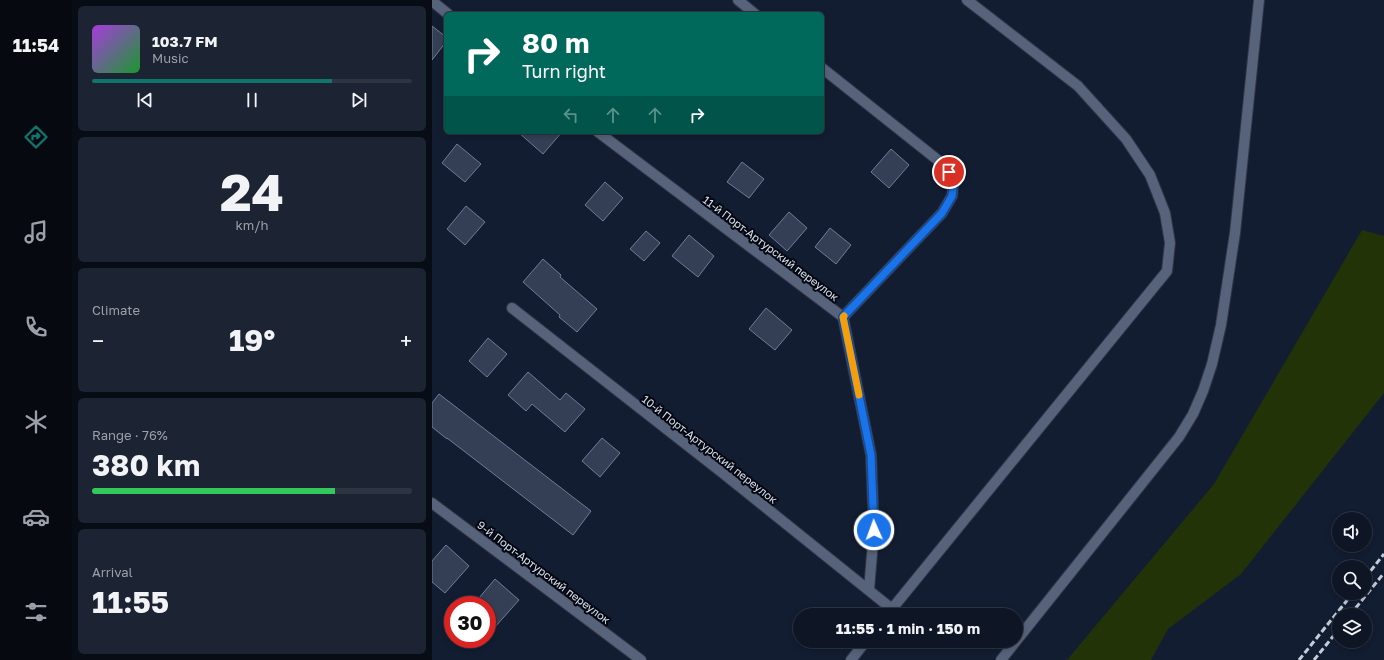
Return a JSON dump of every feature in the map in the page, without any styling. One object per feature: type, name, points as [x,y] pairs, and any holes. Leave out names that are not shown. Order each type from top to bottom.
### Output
[{"type":"street","points":[[738,0],[753,12]]},
{"type":"street","points":[[892,608],[1166,271],[1170,243],[1165,213],[1150,175],[1126,139],[1078,86],[967,0]]},
{"type":"street","points":[[1001,660],[1179,438],[1193,414],[1203,391],[1212,364],[1221,325],[1235,233],[1258,0]]},
{"type":"street","points":[[432,1],[446,12]]},
{"type":"street","points":[[824,70],[944,166],[954,180],[952,196],[942,213],[843,317],[871,455],[874,530],[868,590]]},
{"type":"street","name":"11-й Порт-Артурский переулок","points":[[601,134],[843,317]]},
{"type":"street","name":"10-й Порт-Артурский переулок","points":[[512,308],[724,474],[868,590],[885,608]]},
{"type":"street","name":"9-й Порт-Артурский переулок","points":[[432,503],[641,660]]},
{"type":"street","points":[[851,660],[860,648]]},
{"type":"green space","points":[[1362,230],[1384,236],[1384,393],[1241,574],[1168,629],[1151,660],[1067,660],[1214,484]]},
{"type":"building","points":[[432,26],[444,35],[444,45],[432,60]]},
{"type":"building","points":[[520,134],[560,134],[543,154]]},
{"type":"building","points":[[457,144],[481,164],[465,182],[442,163]]},
{"type":"building","points":[[891,149],[909,165],[889,188],[871,172]]},
{"type":"building","points":[[742,162],[764,179],[749,198],[727,182]]},
{"type":"building","points":[[605,182],[623,198],[603,221],[585,205]]},
{"type":"building","points":[[466,206],[485,222],[465,245],[447,229]]},
{"type":"building","points":[[789,212],[807,228],[787,251],[769,235]]},
{"type":"building","points":[[830,228],[851,245],[836,264],[815,247]]},
{"type":"building","points":[[646,231],[660,243],[644,261],[630,249]]},
{"type":"building","points":[[689,235],[714,256],[698,277],[672,256]]},
{"type":"building","points":[[543,259],[561,275],[560,277],[597,309],[577,332],[559,317],[560,315],[523,282]]},
{"type":"building","points":[[766,308],[792,330],[775,350],[749,329]]},
{"type":"building","points":[[488,338],[507,354],[487,377],[469,361]]},
{"type":"building","points":[[528,372],[560,400],[566,393],[585,409],[565,432],[532,404],[526,411],[508,395]]},
{"type":"building","points":[[439,394],[591,511],[573,535],[432,427],[432,403]]},
{"type":"building","points":[[602,438],[620,453],[600,477],[582,461]]},
{"type":"building","points":[[446,545],[469,566],[445,593],[432,582],[432,561]]},
{"type":"building","points":[[495,579],[519,600],[496,626],[496,596],[481,596]]},
{"type":"railway","points":[[1372,569],[1384,554]]},
{"type":"railway","points":[[1356,608],[1384,573]]},
{"type":"railway","points":[[1299,660],[1347,600]]},
{"type":"railway","points":[[1314,660],[1332,638]]},
{"type":"slow traffic","points":[[844,316],[859,395]]},
{"type":"route","points":[[874,530],[871,455],[843,317],[942,213],[952,196],[954,180],[949,172]]}]
